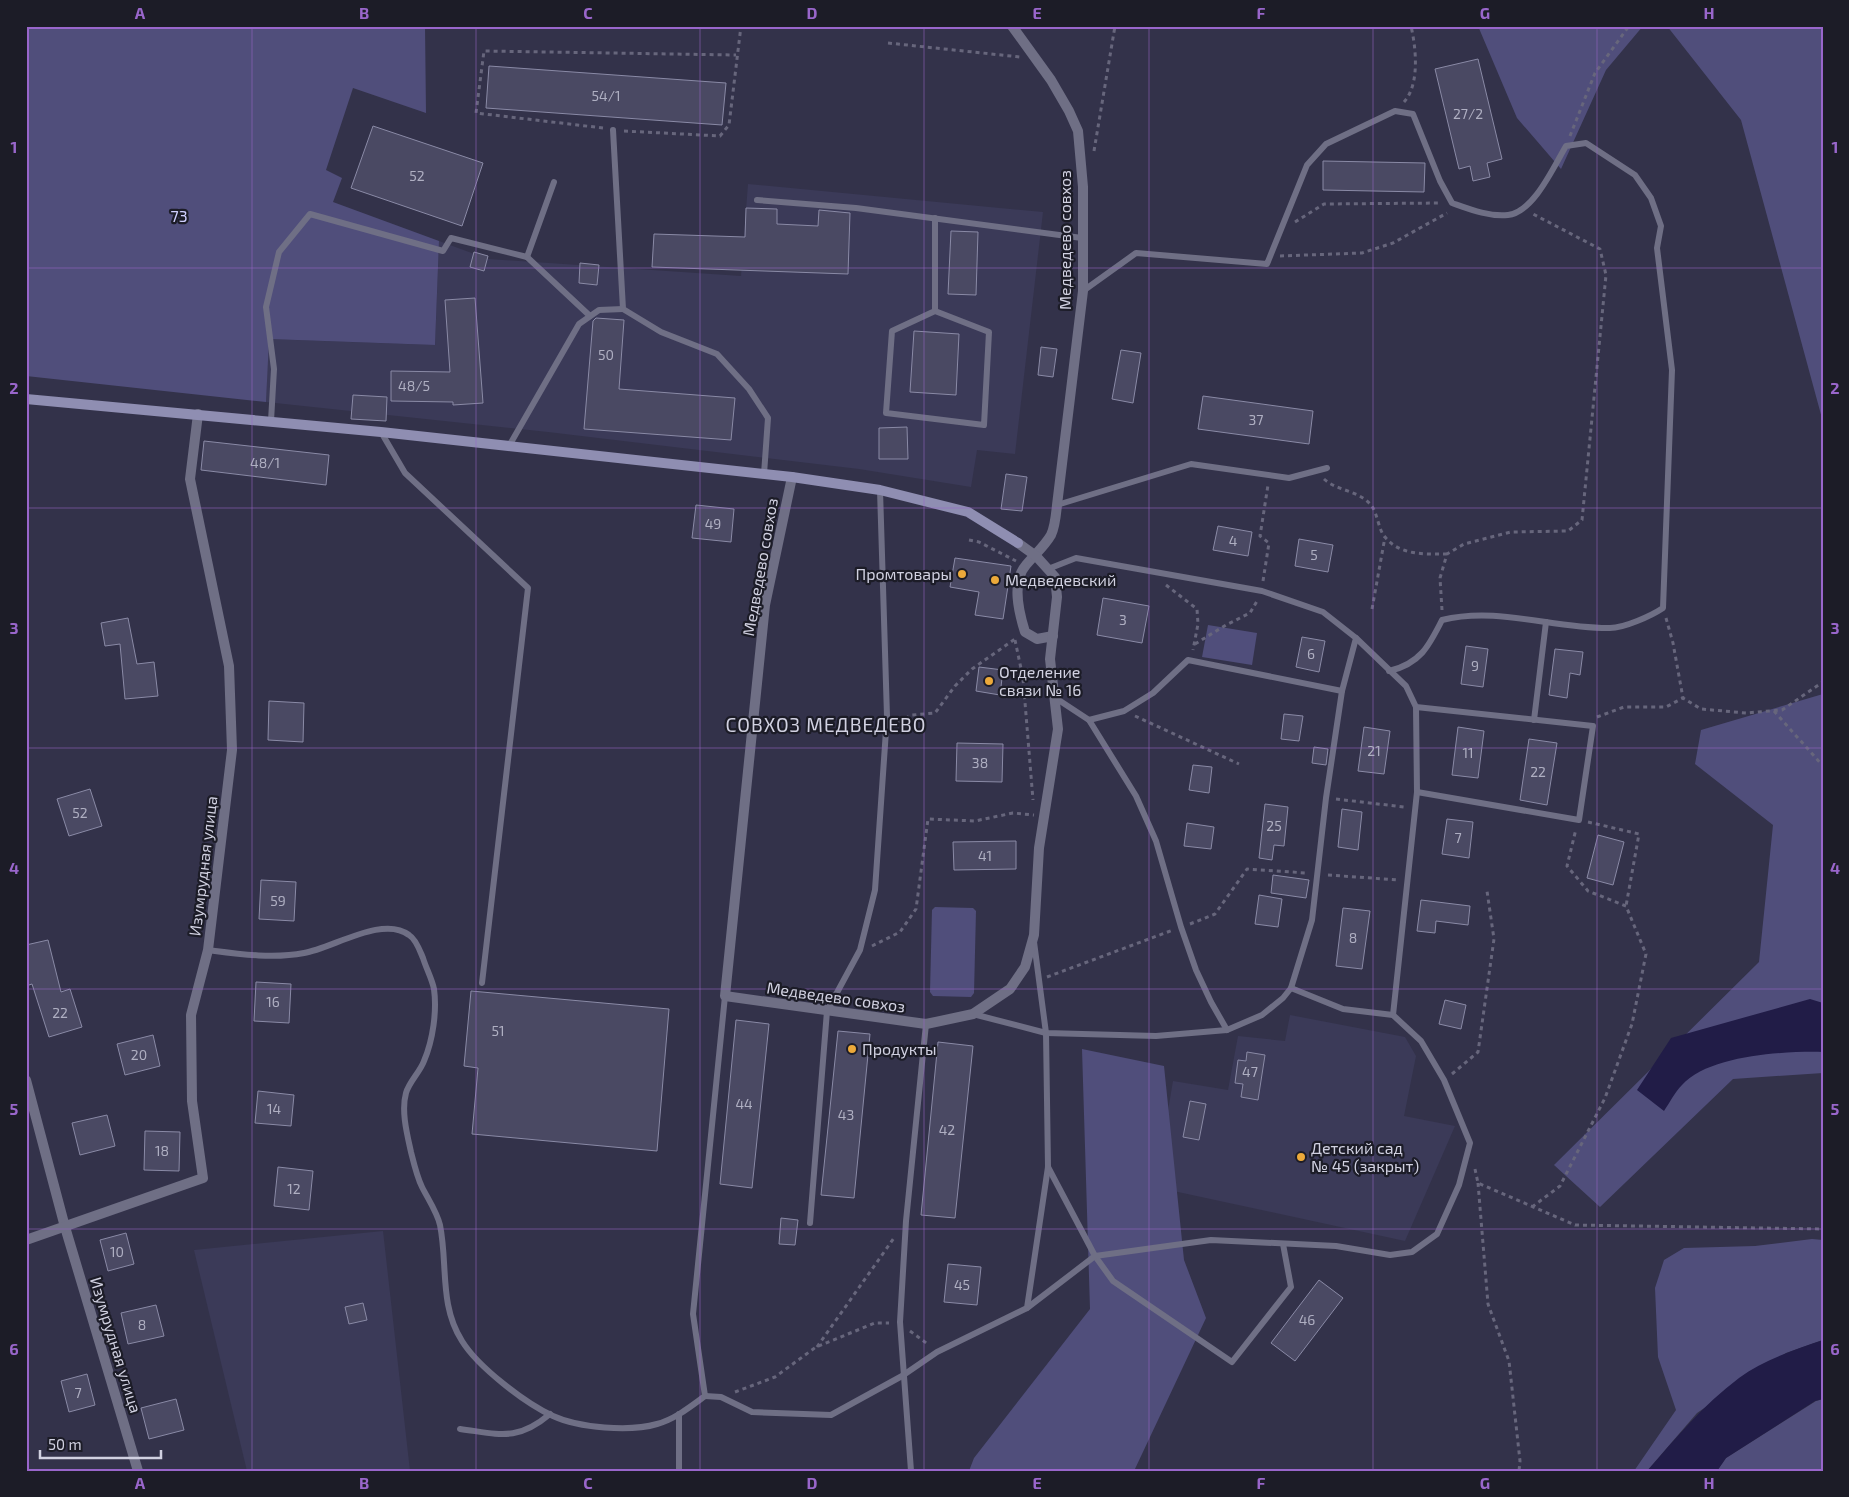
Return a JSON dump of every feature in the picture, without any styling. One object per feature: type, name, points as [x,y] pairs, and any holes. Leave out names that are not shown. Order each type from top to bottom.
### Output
[{"type":"street","name":"Медведево совхоз","points":[[1012,26],[1036,59],[1069,111],[1078,131],[1081,171],[1083,291],[1052,534],[1036,556]]},
{"type":"street","points":[[26,399],[380,432],[792,477],[880,490]]},
{"type":"street","name":"Изумрудная улица","points":[[26,1240],[203,1178],[192,1101],[191,1015],[208,950],[232,750],[229,666],[190,479],[198,414]]},
{"type":"street","name":"Медведево совхоз","points":[[792,477],[765,605],[725,996],[926,1024],[973,1014],[1010,989],[1024,967],[1034,936],[1039,815],[1058,729],[1050,659],[1056,597],[1055,577],[1036,556],[968,512],[880,490]]},
{"type":"street","points":[[1036,556],[1025,566],[1018,584],[1019,614],[1024,632],[1037,639],[1053,636]]},
{"type":"street","name":"Изумрудная улица","points":[[26,1080],[65,1227],[138,1471]]},
{"type":"lane","points":[[1083,291],[1136,253],[1267,264],[1306,165],[1326,144],[1395,112],[1413,114],[1440,181],[1452,203],[1480,212],[1510,215],[1532,202],[1566,146],[1586,143],[1635,176],[1651,198],[1661,226],[1657,248],[1672,370],[1663,608],[1652,615],[1611,628],[1495,616],[1459,616],[1442,620],[1424,652],[1407,666],[1389,671]]},
{"type":"lane","points":[[613,130],[623,309]]},
{"type":"lane","points":[[526,257],[554,182]]},
{"type":"lane","points":[[757,200],[856,208],[1082,238]]},
{"type":"lane","points":[[271,421],[274,369],[266,307],[279,252],[310,214],[443,252],[451,238],[526,257],[590,316]]},
{"type":"lane","points":[[935,218],[935,311]]},
{"type":"lane","points":[[509,446],[579,324],[599,310],[623,309],[661,332],[717,354],[748,389],[768,418],[764,474]]},
{"type":"lane","points":[[935,311],[989,332],[984,425],[886,413],[892,331],[935,311]]},
{"type":"lane","points":[[380,432],[405,473],[528,588],[482,983]]},
{"type":"lane","points":[[1057,505],[1191,464],[1288,478],[1327,468]]},
{"type":"lane","points":[[810,1223],[827,1011],[860,950],[875,890],[886,727],[880,490]]},
{"type":"lane","points":[[1048,569],[1076,558],[1262,591],[1323,612],[1356,638],[1406,686],[1416,707],[1417,792],[1393,1015]]},
{"type":"lane","points":[[1534,720],[1546,622]]},
{"type":"lane","points":[[973,1014],[1046,1033],[1156,1036],[1227,1030],[1262,1015],[1291,988],[1312,920],[1326,798],[1342,691],[1356,638]]},
{"type":"lane","points":[[1089,720],[1124,711],[1153,693],[1188,660],[1342,691]]},
{"type":"lane","points":[[1054,697],[1089,720],[1147,817],[1181,927],[1210,1002],[1227,1030]]},
{"type":"lane","points":[[1416,707],[1593,726],[1578,820],[1417,792]]},
{"type":"lane","points":[[208,950],[251,955],[302,954],[325,948],[364,932],[392,928],[410,935],[419,949],[434,989],[433,1031],[424,1061],[406,1092],[404,1112],[411,1152],[421,1184],[439,1221],[444,1250],[444,1283],[450,1314],[461,1340],[478,1362],[531,1403],[550,1414],[591,1426],[629,1427],[656,1424],[679,1414],[705,1396],[721,1397],[752,1412],[831,1415],[902,1376],[937,1352],[1028,1308],[1096,1256],[1211,1240],[1336,1246],[1390,1255],[1412,1252],[1438,1234],[1460,1185],[1470,1143],[1444,1080],[1421,1041],[1393,1015],[1343,1009],[1291,988]]},
{"type":"lane","points":[[1028,1308],[1048,1167],[1046,1033],[1034,936]]},
{"type":"lane","points":[[705,1396],[693,1314],[725,996]]},
{"type":"lane","points":[[911,1471],[902,1376],[900,1322],[906,1221],[926,1024]]},
{"type":"lane","points":[[1048,1167],[1096,1256],[1112,1281],[1232,1362],[1291,1287],[1283,1244]]},
{"type":"lane","points":[[460,1429],[510,1436],[536,1426],[550,1414]]},
{"type":"lane","points":[[679,1414],[679,1471]]},
{"type":"path","points":[[736,55],[484,51],[476,113],[613,130],[720,136],[729,125],[741,26]]},
{"type":"path","points":[[1081,171],[1091,166],[1115,26]]},
{"type":"path","points":[[1395,112],[1409,96],[1416,67],[1411,26]]},
{"type":"path","points":[[1566,146],[1595,73],[1628,26]]},
{"type":"path","points":[[888,43],[1036,59]]},
{"type":"path","points":[[1281,229],[1324,204],[1452,203]]},
{"type":"path","points":[[1270,257],[1362,253],[1393,243],[1460,206]]},
{"type":"path","points":[[1316,471],[1331,486],[1354,493],[1371,505],[1385,537],[1405,551],[1448,554],[1464,544],[1512,532],[1568,532],[1582,520],[1606,275],[1600,249],[1521,208]]},
{"type":"path","points":[[1196,644],[1226,624],[1250,614],[1262,591],[1269,543],[1260,536],[1269,476]]},
{"type":"path","points":[[1372,609],[1385,537]]},
{"type":"path","points":[[969,540],[978,542],[1025,566]]},
{"type":"path","points":[[1442,620],[1440,578],[1448,554]]},
{"type":"path","points":[[1155,572],[1166,585],[1198,609],[1196,644],[1188,660]]},
{"type":"path","points":[[1663,608],[1673,643],[1683,698],[1701,709],[1746,712],[1782,710],[1823,682]]},
{"type":"path","points":[[886,727],[912,715],[935,713],[955,686],[972,669],[1024,632]]},
{"type":"path","points":[[1015,639],[1023,678],[1039,815],[1035,823]]},
{"type":"path","points":[[1585,725],[1596,717],[1624,707],[1666,707],[1683,698]]},
{"type":"path","points":[[1124,711],[1240,764]]},
{"type":"path","points":[[1773,711],[1823,766]]},
{"type":"path","points":[[1326,798],[1415,809]]},
{"type":"path","points":[[860,950],[900,932],[916,910],[928,819],[976,820],[1013,813],[1039,815]]},
{"type":"path","points":[[1532,1207],[1560,1186],[1605,1098],[1632,1024],[1646,954],[1626,906],[1639,834],[1578,820],[1567,866],[1588,891],[1626,906]]},
{"type":"path","points":[[1039,980],[1215,914],[1247,869],[1407,881]]},
{"type":"path","points":[[1444,1080],[1478,1052],[1494,938],[1487,891]]},
{"type":"path","points":[[1474,1167],[1478,1183],[1488,1304],[1509,1362],[1520,1461],[1518,1471]]},
{"type":"path","points":[[1478,1183],[1575,1225],[1823,1229]]},
{"type":"path","points":[[816,1347],[906,1221]]},
{"type":"path","points":[[721,1397],[775,1377],[816,1347],[875,1323],[900,1322],[937,1352]]},
{"type":"shaded area","points":[[748,184],[1043,212],[1015,454],[977,450],[971,487],[859,469],[548,432],[266,402],[268,339],[435,345],[439,241],[488,259],[741,276]]},
{"type":"shaded area","points":[[1810,999],[1823,1003],[1823,1052],[1768,1054],[1728,1061],[1710,1067],[1694,1075],[1682,1085],[1664,1111],[1637,1090],[1671,1038]]},
{"type":"shaded area","name":"Детский сад № 45 (закрыт)","points":[[1290,1015],[1405,1037],[1416,1056],[1404,1116],[1455,1126],[1405,1241],[1155,1187],[1173,1081],[1228,1090],[1238,1036],[1285,1041]]},
{"type":"shaded area","points":[[383,1231],[410,1471],[247,1471],[194,1250]]},
{"type":"shaded area","points":[[1823,1340],[1823,1399],[1815,1401],[1726,1458],[1717,1471],[1647,1471],[1679,1434],[1726,1388],[1739,1378],[1768,1361]]},
{"type":"green space","name":"73","points":[[26,26],[425,26],[426,113],[353,88],[326,170],[342,178],[333,202],[439,241],[435,345],[269,339],[266,402],[26,376]]},
{"type":"green space","points":[[1478,26],[1643,26],[1606,70],[1561,169],[1517,118]]},
{"type":"green space","points":[[1667,26],[1823,26],[1823,422],[1741,120]]},
{"type":"green space","points":[[1208,625],[1257,633],[1252,665],[1202,657]]},
{"type":"green space","points":[[1823,694],[1823,1073],[1733,1079],[1600,1207],[1554,1165],[1759,962],[1773,825],[1695,764],[1701,730]]},
{"type":"green space","points":[[935,907],[973,908],[976,911],[974,993],[971,997],[933,996],[930,992],[932,910]]},
{"type":"green space","points":[[1082,1049],[1164,1066],[1184,1260],[1206,1318],[1134,1471],[969,1471],[974,1458],[1090,1309]]},
{"type":"green space","points":[[1812,1239],[1823,1240],[1823,1340],[1786,1353],[1697,1413],[1647,1471],[1634,1471],[1676,1410],[1658,1357],[1655,1288],[1664,1260],[1684,1248],[1755,1246]]},
{"type":"green space","points":[[1823,1399],[1823,1471],[1717,1471],[1726,1458],[1816,1401]]},
{"type":"building","points":[[1478,59],[1502,159],[1487,163],[1490,177],[1473,181],[1470,166],[1459,169],[1435,69]]},
{"type":"building","points":[[489,66],[726,83],[722,125],[486,108]]},
{"type":"building","points":[[373,126],[483,163],[462,226],[351,188]]},
{"type":"building","points":[[1323,161],[1425,163],[1424,192],[1323,190]]},
{"type":"building","points":[[746,208],[777,209],[777,224],[818,226],[819,210],[850,213],[848,274],[652,267],[654,234],[745,237]]},
{"type":"building","points":[[951,231],[978,232],[976,295],[948,294]]},
{"type":"building","points":[[474,252],[488,256],[484,271],[470,267]]},
{"type":"building","points":[[580,263],[599,265],[597,285],[579,283]]},
{"type":"building","points":[[475,298],[483,403],[453,405],[453,402],[391,401],[391,371],[450,372],[445,300]]},
{"type":"building","points":[[596,318],[624,320],[619,389],[735,398],[731,440],[584,429],[593,321]]},
{"type":"building","points":[[914,331],[959,334],[956,395],[910,392]]},
{"type":"building","points":[[1041,347],[1057,349],[1053,377],[1038,375]]},
{"type":"building","points":[[1121,350],[1141,353],[1133,403],[1112,399]]},
{"type":"building","points":[[353,395],[387,397],[386,421],[351,419]]},
{"type":"building","points":[[1203,396],[1313,411],[1309,444],[1198,429]]},
{"type":"building","points":[[907,427],[908,459],[879,459],[879,428]]},
{"type":"building","points":[[204,441],[329,455],[326,485],[201,470]]},
{"type":"building","points":[[1006,474],[1027,477],[1022,511],[1001,509]]},
{"type":"building","points":[[696,505],[734,509],[731,542],[692,538]]},
{"type":"building","points":[[1218,526],[1252,532],[1248,556],[1213,550]]},
{"type":"building","points":[[1299,539],[1333,545],[1328,572],[1295,566]]},
{"type":"building","name":"Медведевский","points":[[955,558],[1011,566],[1003,619],[975,615],[979,592],[950,587]]},
{"type":"building","points":[[1103,598],[1149,606],[1142,643],[1097,635]]},
{"type":"building","points":[[128,618],[137,664],[154,662],[158,696],[125,699],[120,644],[105,646],[101,623]]},
{"type":"building","points":[[1302,637],[1325,641],[1319,672],[1296,667]]},
{"type":"building","points":[[1466,646],[1488,649],[1483,687],[1461,684]]},
{"type":"building","points":[[1555,649],[1583,652],[1580,675],[1570,673],[1567,698],[1549,695]]},
{"type":"building","name":"Отделение связи № 16","points":[[979,667],[1003,670],[1000,695],[976,691]]},
{"type":"building","points":[[269,701],[304,703],[303,742],[268,740]]},
{"type":"building","points":[[1284,714],[1303,716],[1299,741],[1281,739]]},
{"type":"building","points":[[1364,727],[1390,731],[1384,774],[1358,771]]},
{"type":"building","points":[[1458,727],[1484,731],[1478,778],[1452,775]]},
{"type":"building","points":[[1529,739],[1557,743],[1547,805],[1520,800]]},
{"type":"building","points":[[957,743],[1003,744],[1002,782],[956,781]]},
{"type":"building","points":[[1314,747],[1328,749],[1326,765],[1312,763]]},
{"type":"building","points":[[1193,765],[1212,767],[1209,793],[1189,790]]},
{"type":"building","points":[[90,789],[102,826],[69,836],[57,799]]},
{"type":"building","points":[[1265,804],[1288,807],[1284,846],[1274,845],[1272,860],[1259,858]]},
{"type":"building","points":[[1342,809],[1362,812],[1358,850],[1338,847]]},
{"type":"building","points":[[1447,819],[1473,822],[1469,858],[1442,854]]},
{"type":"building","points":[[1187,823],[1214,827],[1211,849],[1184,846]]},
{"type":"building","points":[[1598,835],[1624,842],[1613,885],[1587,878]]},
{"type":"building","points":[[1016,841],[1016,869],[954,870],[953,842]]},
{"type":"building","points":[[1273,875],[1309,880],[1306,898],[1271,893]]},
{"type":"building","points":[[261,880],[296,882],[294,921],[259,919]]},
{"type":"building","points":[[1259,895],[1282,899],[1278,927],[1255,924]]},
{"type":"building","points":[[1421,900],[1470,906],[1468,925],[1436,921],[1435,933],[1417,931]]},
{"type":"building","points":[[1343,908],[1370,911],[1362,969],[1336,966]]},
{"type":"building","points":[[48,940],[61,992],[70,989],[82,1027],[49,1037],[32,984],[26,986],[26,945]]},
{"type":"building","points":[[256,982],[291,984],[289,1023],[254,1021]]},
{"type":"building","points":[[471,991],[669,1009],[657,1151],[472,1134],[478,1068],[464,1066]]},
{"type":"building","points":[[1445,1000],[1466,1005],[1461,1029],[1439,1024]]},
{"type":"building","points":[[736,1020],[769,1024],[752,1188],[720,1184]]},
{"type":"building","points":[[838,1031],[870,1034],[854,1198],[821,1195]]},
{"type":"building","points":[[153,1035],[160,1066],[125,1075],[117,1044]]},
{"type":"building","points":[[938,1042],[973,1046],[955,1218],[921,1215]]},
{"type":"building","points":[[1247,1052],[1265,1055],[1258,1100],[1241,1097],[1243,1084],[1235,1083],[1238,1060],[1246,1061]]},
{"type":"building","points":[[258,1091],[294,1095],[291,1126],[255,1123]]},
{"type":"building","points":[[1190,1101],[1206,1104],[1199,1140],[1183,1137]]},
{"type":"building","points":[[107,1115],[115,1146],[80,1155],[72,1123]]},
{"type":"building","points":[[145,1131],[180,1132],[179,1171],[144,1170]]},
{"type":"building","points":[[278,1167],[313,1171],[309,1210],[274,1206]]},
{"type":"building","points":[[781,1218],[798,1220],[795,1245],[779,1244]]},
{"type":"building","points":[[126,1233],[134,1264],[108,1271],[100,1240]]},
{"type":"building","points":[[948,1264],[981,1267],[977,1305],[944,1302]]},
{"type":"building","points":[[1319,1280],[1343,1298],[1295,1361],[1271,1343]]},
{"type":"building","points":[[363,1303],[367,1320],[349,1324],[345,1307]]},
{"type":"building","points":[[156,1305],[164,1336],[128,1344],[121,1313]]},
{"type":"building","points":[[87,1374],[95,1405],[69,1412],[61,1381]]},
{"type":"building","points":[[176,1399],[184,1430],[149,1439],[141,1408]]},
{"type":"place","name":"Промтовары","points":[[962,574]]},
{"type":"place","name":"Медведевский","points":[[995,580]]},
{"type":"place","name":"Отделение связи № 16","points":[[989,681]]},
{"type":"place","name":"Продукты","points":[[852,1049]]},
{"type":"place","name":"Детский сад № 45 (закрыт)","points":[[1301,1157]]},
{"type":"district","name":"СОВХОЗ МЕДВЕДЕВО","points":[[826,725]]}]
